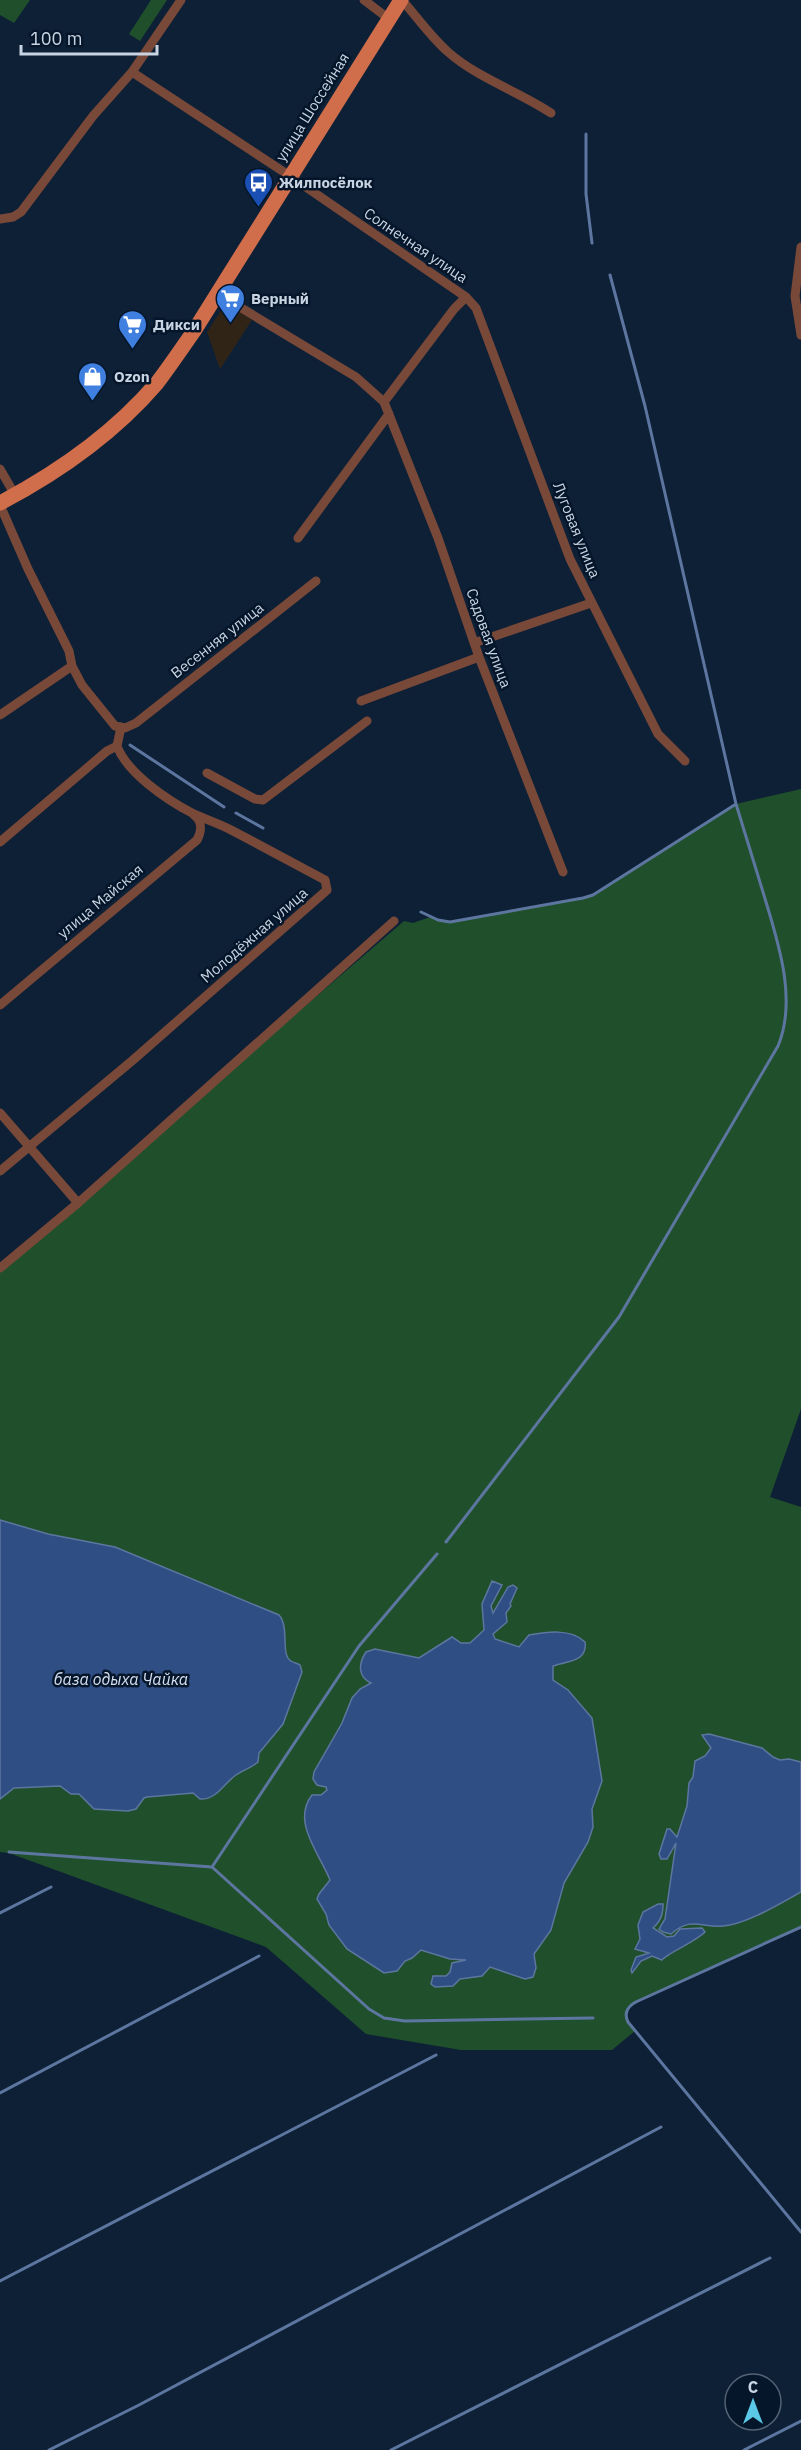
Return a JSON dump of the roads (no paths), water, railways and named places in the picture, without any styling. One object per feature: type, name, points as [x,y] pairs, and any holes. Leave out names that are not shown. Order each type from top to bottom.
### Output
[{"type":"main road","name":"улица Шоссейная","points":[[0,504],[82,450],[123,419],[157,383],[218,294],[401,0]]},
{"type":"street","points":[[0,219],[13,217],[21,212],[93,116],[132,72],[181,0]]},
{"type":"street","points":[[364,0],[389,19]]},
{"type":"street","points":[[401,0],[448,52],[480,74],[533,101],[551,113]]},
{"type":"street","name":"Солнечная улица","points":[[132,72],[466,297]]},
{"type":"street","points":[[801,247],[795,296],[801,335]]},
{"type":"street","points":[[218,294],[356,377],[384,402],[454,309],[466,297]]},
{"type":"street","name":"Луговая улица","points":[[466,297],[476,308],[566,549],[591,603],[658,734],[685,761]]},
{"type":"street","name":"Садовая улица","points":[[384,402],[438,538],[479,657],[563,872]]},
{"type":"street","points":[[298,538],[389,414]]},
{"type":"street","points":[[0,469],[15,495]]},
{"type":"street","points":[[0,504],[28,569],[69,651],[72,666],[82,685],[112,723],[121,727],[117,746],[106,751],[0,842]]},
{"type":"street","name":"Весенняя улица","points":[[121,727],[136,723],[316,581]]},
{"type":"street","points":[[474,643],[591,603]]},
{"type":"street","points":[[361,700],[479,657]]},
{"type":"street","points":[[0,715],[72,666]]},
{"type":"street","points":[[207,773],[255,799],[263,800],[367,721]]},
{"type":"street","name":"Молодёжная улица","points":[[0,1171],[133,1060],[327,890],[325,880],[229,829],[192,813],[147,783],[121,755],[117,746]]},
{"type":"street","name":"улица Майская","points":[[0,1005],[197,840],[201,825],[192,813]]},
{"type":"street","points":[[0,1268],[78,1203],[394,921]]},
{"type":"street","points":[[0,1113],[78,1203]]},
{"type":"water","name":"база одыха Чайка","points":[[0,1520],[48,1534],[115,1547],[279,1615],[284,1626],[288,1658],[300,1665],[302,1672],[283,1724],[259,1753],[258,1762],[236,1775],[206,1799],[200,1799],[193,1793],[147,1797],[136,1809],[128,1811],[94,1809],[79,1794],[71,1794],[60,1786],[14,1788],[0,1799]]},
{"type":"water","points":[[492,1581],[502,1585],[491,1606],[493,1613],[508,1587],[513,1585],[517,1588],[506,1613],[507,1622],[493,1634],[495,1639],[519,1647],[529,1635],[558,1632],[573,1635],[585,1642],[585,1649],[580,1657],[553,1666],[553,1680],[568,1690],[592,1718],[602,1781],[592,1809],[593,1827],[588,1842],[564,1883],[551,1930],[534,1954],[536,1968],[533,1977],[525,1979],[490,1967],[482,1976],[460,1979],[453,1986],[435,1987],[431,1984],[433,1976],[446,1976],[450,1972],[452,1963],[466,1960],[450,1959],[421,1950],[405,1961],[397,1971],[384,1973],[347,1949],[329,1925],[326,1914],[317,1899],[330,1880],[309,1838],[305,1816],[306,1805],[312,1795],[321,1795],[327,1790],[326,1787],[317,1785],[313,1779],[314,1772],[342,1723],[352,1698],[360,1689],[371,1683],[364,1677],[361,1670],[366,1652],[375,1649],[419,1658],[452,1637],[461,1643],[470,1643],[484,1630],[482,1604]]},
{"type":"water","points":[[709,1734],[762,1748],[780,1760],[789,1759],[801,1762],[801,1892],[742,1922],[723,1926],[684,1925],[671,1934],[659,1929],[665,1919],[676,1843],[667,1859],[661,1859],[659,1854],[667,1829],[670,1829],[677,1837],[687,1806],[689,1783],[693,1777],[695,1761],[705,1756],[711,1748],[702,1735]]},
{"type":"water","points":[[658,1904],[663,1904],[662,1914],[653,1928],[667,1937],[674,1936],[680,1929],[702,1928],[705,1932],[662,1960],[652,1956],[641,1961],[632,1973],[636,1957],[649,1953],[635,1949],[640,1939],[638,1925],[643,1912]]},
{"type":"waterway","points":[[586,134],[586,194],[592,243]]},
{"type":"waterway","points":[[610,275],[645,406],[736,804]]},
{"type":"waterway","points":[[130,745],[224,807]]},
{"type":"waterway","points":[[421,912],[438,920],[450,922],[593,895],[736,804],[774,929],[786,989],[784,1028],[778,1046],[619,1317],[446,1542]]},
{"type":"waterway","points":[[236,813],[263,828]]},
{"type":"waterway","points":[[212,1867],[359,1646],[437,1554]]},
{"type":"waterway","points":[[9,1852],[212,1867],[369,2009],[384,2018],[405,2021],[593,2018]]},
{"type":"waterway","points":[[0,1913],[51,1887]]},
{"type":"waterway","points":[[801,1927],[638,2001],[630,2007],[626,2015],[628,2022],[801,2232]]},
{"type":"waterway","points":[[0,2093],[259,1956]]},
{"type":"waterway","points":[[0,2281],[436,2055]]},
{"type":"waterway","points":[[49,2450],[139,2405],[661,2127]]},
{"type":"waterway","points":[[391,2450],[770,2258]]},
{"type":"waterway","points":[[744,2450],[801,2421]]},
{"type":"place","name":"Жилпосёлок","points":[[258,208]]},
{"type":"place","name":"Верный","points":[[230,324]]},
{"type":"place","name":"Дикси","points":[[132,350]]},
{"type":"place","name":"Ozon","points":[[93,402]]}]
